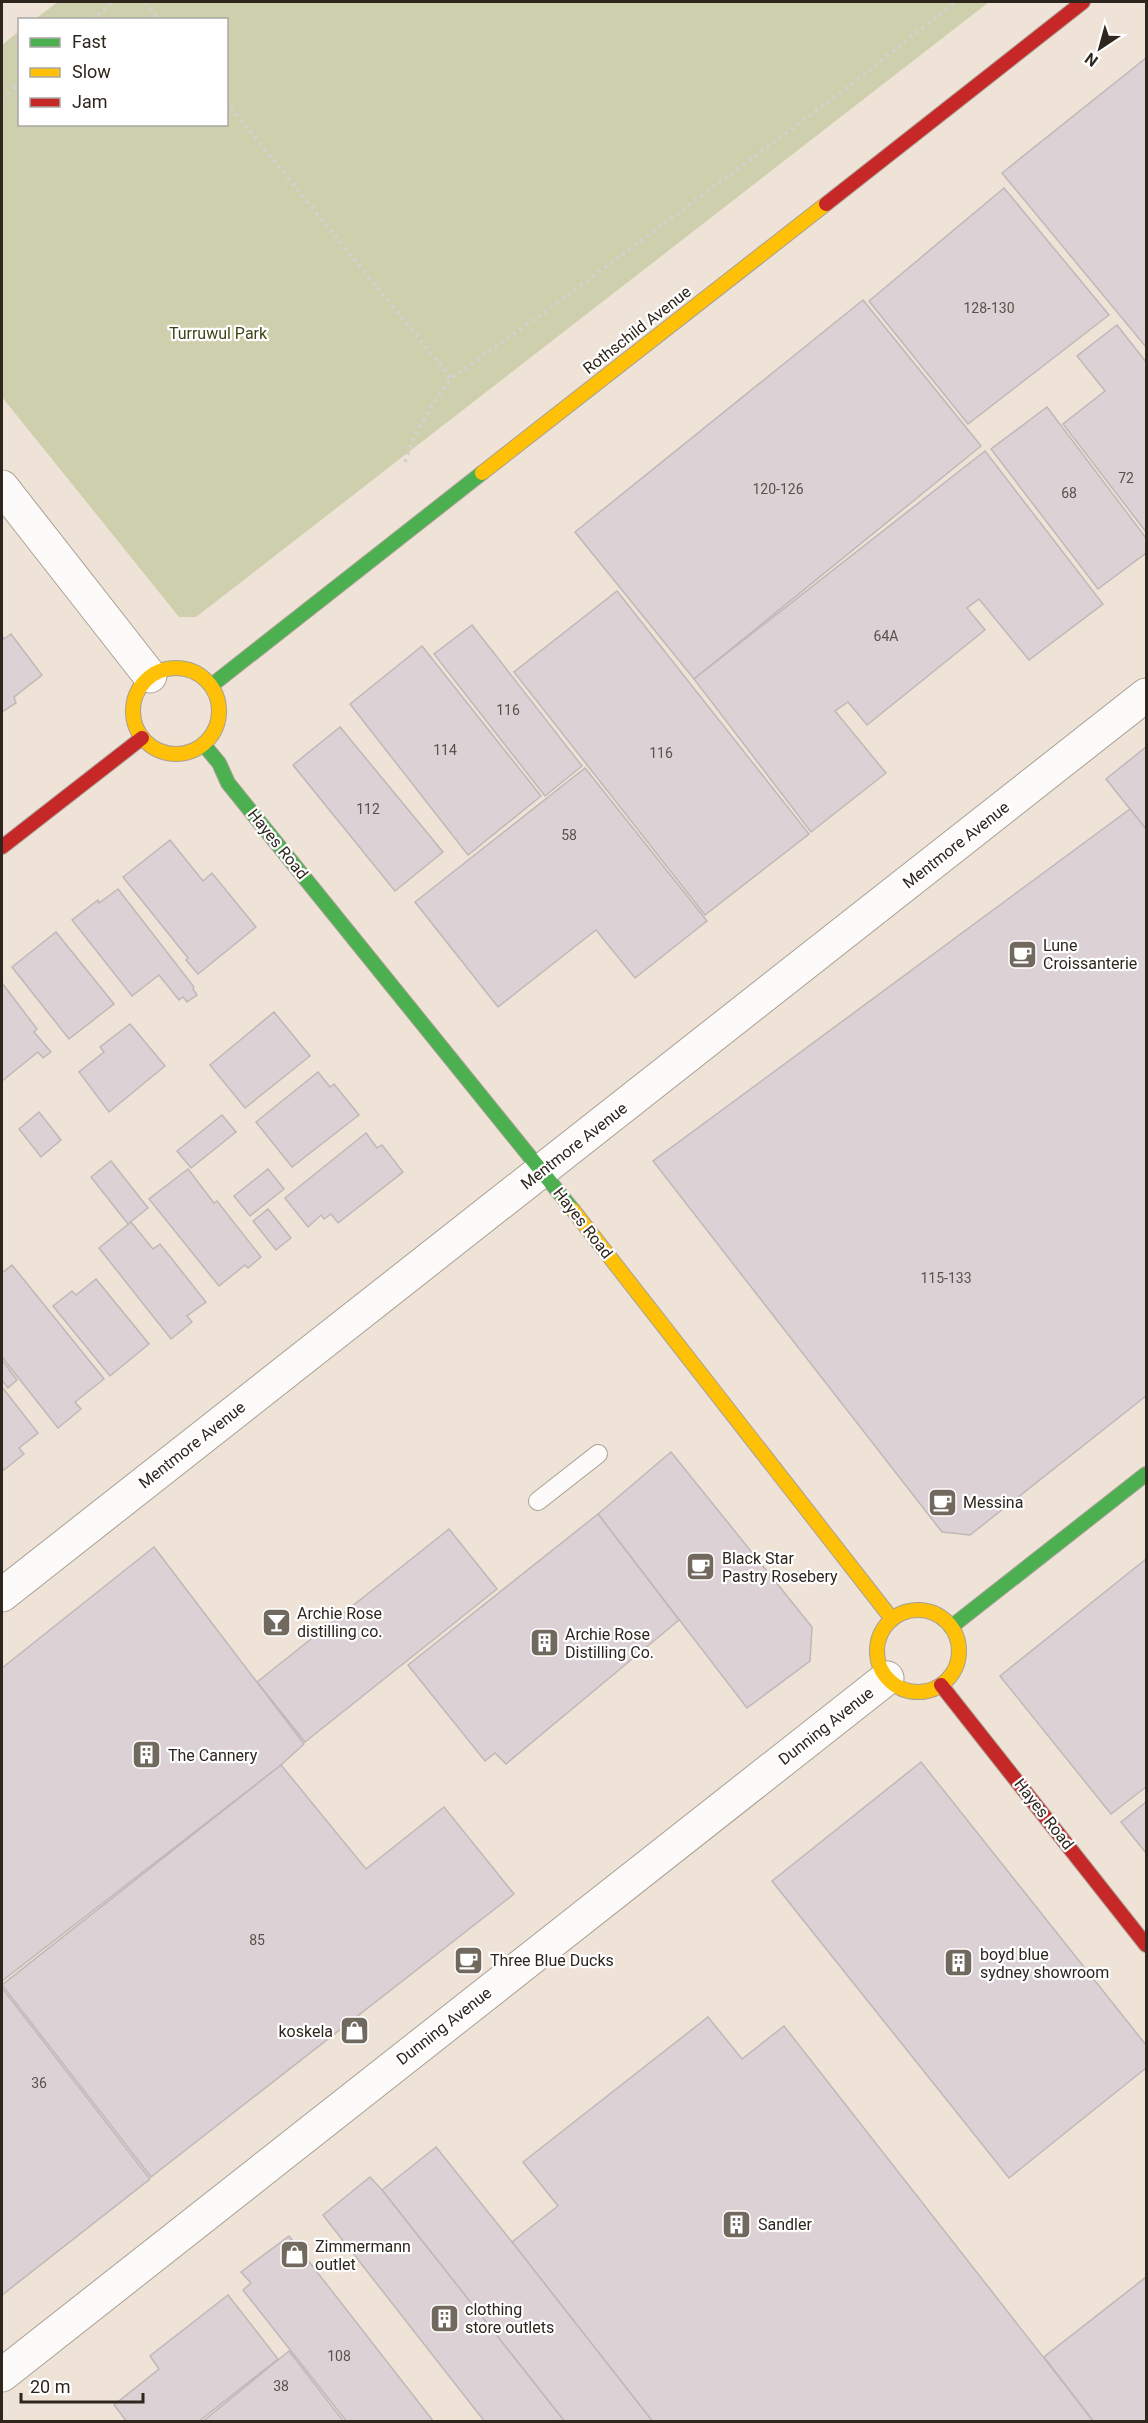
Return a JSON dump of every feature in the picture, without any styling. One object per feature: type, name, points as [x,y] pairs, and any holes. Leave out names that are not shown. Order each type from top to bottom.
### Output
[{"type":"street","name":"Rothschild Avenue","points":[[212,686],[1083,2]]},
{"type":"street","points":[[2,487],[150,676]]},
{"type":"street","points":[[183,668],[199,674],[212,686],[219,701],[220,716],[215,732],[204,745],[186,753],[165,753],[152,747],[142,738],[135,725],[133,712],[135,698],[141,686],[150,676],[166,669],[183,668]]},
{"type":"street","name":"Mentmore Avenue","points":[[2,1595],[1146,695]]},
{"type":"street","points":[[2,847],[142,738]]},
{"type":"street","name":"Hayes Road","points":[[204,745],[219,763],[228,783],[542,1171],[892,1619]]},
{"type":"street","points":[[951,1626],[1146,1474]]},
{"type":"street","points":[[916,1610],[941,1617],[951,1626],[958,1642],[958,1658],[952,1673],[941,1685],[928,1691],[913,1692],[899,1688],[887,1678],[876,1654],[877,1641],[883,1629],[892,1619],[903,1612],[916,1610]]},
{"type":"street","name":"Dunning Avenue","points":[[2,2375],[887,1678]]},
{"type":"street","name":"Hayes Road","points":[[941,1685],[1146,1945]]},
{"type":"lane","points":[[538,1502],[598,1454]]},
{"type":"path","points":[[94,18],[112,2]]},
{"type":"path","points":[[145,2],[157,18]]},
{"type":"path","points":[[405,462],[415,435],[451,378],[549,309],[843,91],[955,2]]},
{"type":"path","points":[[2,99],[18,86]]},
{"type":"path","points":[[228,104],[451,378]]},
{"type":"green space","name":"Turruwul Park","points":[[58,2],[989,2],[196,617],[179,617],[2,397],[2,45],[18,32],[18,126],[228,126],[228,18],[36,18]]},
{"type":"building","points":[[1146,58],[1146,347],[1002,173]]},
{"type":"building","points":[[1004,188],[1109,315],[968,424],[869,301]]},
{"type":"building","points":[[863,300],[981,446],[694,679],[575,532]]},
{"type":"building","points":[[1117,325],[1146,362],[1146,532],[1063,424],[1105,391],[1077,356]]},
{"type":"building","points":[[1047,407],[1146,538],[1146,553],[1098,589],[991,449]]},
{"type":"building","points":[[985,451],[1103,604],[1029,660],[979,599],[967,608],[985,630],[867,725],[848,702],[835,711],[886,773],[811,832],[694,679]]},
{"type":"building","points":[[617,591],[809,834],[705,915],[514,672]]},
{"type":"building","points":[[472,625],[582,766],[545,796],[434,654]]},
{"type":"building","points":[[11,634],[42,675],[14,697],[16,703],[2,712],[2,635],[4,639]]},
{"type":"building","points":[[422,646],[541,796],[468,855],[350,704]]},
{"type":"building","points":[[340,727],[443,852],[395,891],[293,765]]},
{"type":"building","points":[[1146,747],[1146,829],[1106,779]]},
{"type":"building","points":[[585,768],[707,921],[635,978],[596,930],[498,1007],[415,902]]},
{"type":"building","points":[[1130,809],[1146,829],[1146,1396],[970,1535],[942,1532],[653,1161]]},
{"type":"building","points":[[170,840],[203,881],[212,873],[256,927],[198,974],[186,960],[188,958],[123,877]]},
{"type":"building","points":[[118,889],[194,987],[197,995],[187,1002],[183,997],[179,1000],[159,975],[132,996],[72,920],[98,900],[99,903]]},
{"type":"building","points":[[56,932],[114,1004],[69,1039],[12,967]]},
{"type":"building","points":[[2,983],[37,1029],[34,1032],[51,1052],[43,1058],[38,1052],[2,1081]]},
{"type":"building","points":[[274,1012],[310,1056],[245,1108],[210,1065]]},
{"type":"building","points":[[130,1024],[165,1066],[109,1112],[79,1072],[104,1052],[100,1047]]},
{"type":"building","points":[[318,1072],[330,1087],[334,1084],[359,1115],[292,1167],[256,1122]]},
{"type":"building","points":[[39,1112],[61,1140],[41,1157],[19,1129]]},
{"type":"building","points":[[222,1115],[236,1132],[191,1168],[177,1151]]},
{"type":"building","points":[[366,1133],[377,1148],[382,1145],[403,1172],[338,1223],[331,1214],[324,1219],[321,1215],[308,1227],[285,1198]]},
{"type":"building","points":[[111,1161],[148,1208],[128,1224],[91,1177]]},
{"type":"building","points":[[188,1169],[214,1203],[217,1201],[261,1257],[248,1268],[245,1265],[219,1286],[149,1199]]},
{"type":"building","points":[[268,1169],[284,1189],[250,1216],[234,1196]]},
{"type":"building","points":[[268,1209],[291,1238],[276,1250],[253,1221]]},
{"type":"building","points":[[131,1222],[153,1249],[160,1244],[206,1302],[187,1316],[192,1322],[171,1339],[99,1248]]},
{"type":"building","points":[[12,1265],[104,1379],[75,1402],[81,1409],[58,1428],[2,1357],[2,1273]]},
{"type":"building","points":[[96,1279],[149,1344],[110,1376],[53,1306],[72,1291],[76,1295]]},
{"type":"building","points":[[2,1360],[17,1380],[8,1388],[2,1380]]},
{"type":"building","points":[[2,1387],[38,1433],[19,1448],[24,1454],[4,1470],[2,1467]]},
{"type":"building","name":"Black Star Pastry Rosebery","points":[[671,1452],[812,1627],[810,1661],[747,1708],[598,1514]]},
{"type":"building","name":"Archie Rose Distilling Co.","points":[[598,1514],[679,1620],[506,1764],[495,1753],[485,1761],[408,1665]]},
{"type":"building","name":"Archie Rose Distilling Co.","points":[[449,1529],[497,1589],[305,1742],[257,1682]]},
{"type":"building","name":"The Cannery","points":[[154,1547],[304,1744],[281,1765],[2,1981],[2,1668]]},
{"type":"building","points":[[1146,1559],[1146,1787],[1111,1814],[1000,1676]]},
{"type":"building","name":"boyd blue sydney showroom","points":[[921,1762],[1146,2045],[1146,2068],[1009,2178],[772,1881]]},
{"type":"building","points":[[281,1765],[366,1869],[444,1807],[514,1894],[151,2177],[2,1985]]},
{"type":"building","points":[[1146,1802],[1146,1853],[1121,1822]]},
{"type":"building","points":[[2,1988],[150,2179],[2,2295]]},
{"type":"building","name":"Sandler","points":[[708,2017],[742,2059],[784,2026],[1094,2422],[653,2422],[512,2242],[558,2206],[523,2162]]},
{"type":"building","points":[[436,2147],[653,2422],[565,2422],[382,2190]]},
{"type":"building","name":"clothing store outlets","points":[[370,2177],[565,2422],[485,2422],[323,2215]]},
{"type":"building","points":[[289,2236],[434,2422],[347,2422],[243,2290],[251,2283],[241,2272]]},
{"type":"building","points":[[1146,2277],[1146,2422],[1094,2422],[1044,2357]]},
{"type":"building","points":[[228,2295],[278,2359],[198,2422],[127,2422],[114,2405],[159,2369],[150,2356]]},
{"type":"building","points":[[289,2351],[344,2422],[202,2422]]},
{"type":"traffic: fast","points":[[212,685],[482,473]]},
{"type":"traffic: fast","points":[[204,745],[219,763],[228,783],[573,1210]]},
{"type":"traffic: fast","points":[[951,1627],[1146,1474]]},
{"type":"traffic: slow","points":[[482,473],[826,204]]},
{"type":"traffic: slow","points":[[176,668],[193,671],[207,680],[216,694],[219,711],[216,728],[207,742],[193,751],[176,754],[159,751],[145,742],[136,728],[133,711],[136,694],[145,680],[159,671],[176,668]]},
{"type":"traffic: slow","points":[[573,1210],[892,1619]]},
{"type":"traffic: slow","points":[[918,1610],[934,1613],[947,1622],[956,1635],[959,1651],[956,1667],[947,1680],[934,1689],[918,1692],[902,1689],[889,1680],[880,1667],[877,1651],[880,1635],[889,1622],[902,1613],[918,1610]]},
{"type":"traffic: jam","points":[[826,204],[1083,2]]},
{"type":"traffic: jam","points":[[2,847],[142,738]]},
{"type":"traffic: jam","points":[[941,1685],[1146,1945]]},
{"type":"place","name":"Lune Croissanterie","points":[[1022,954]]},
{"type":"place","name":"Messina","points":[[942,1502]]},
{"type":"place","name":"Black Star Pastry Rosebery","points":[[701,1567]]},
{"type":"place","name":"Archie Rose distilling co.","points":[[276,1622]]},
{"type":"place","name":"Archie Rose Distilling Co.","points":[[544,1643]]},
{"type":"place","name":"The Cannery","points":[[147,1755]]},
{"type":"place","name":"Three Blue Ducks","points":[[469,1960]]},
{"type":"place","name":"boyd blue sydney showroom","points":[[959,1963]]},
{"type":"place","name":"koskela","points":[[354,2031]]},
{"type":"place","name":"Sandler","points":[[737,2224]]},
{"type":"place","name":"Zimmermann outlet","points":[[294,2255]]},
{"type":"place","name":"clothing store outlets","points":[[444,2318]]}]
